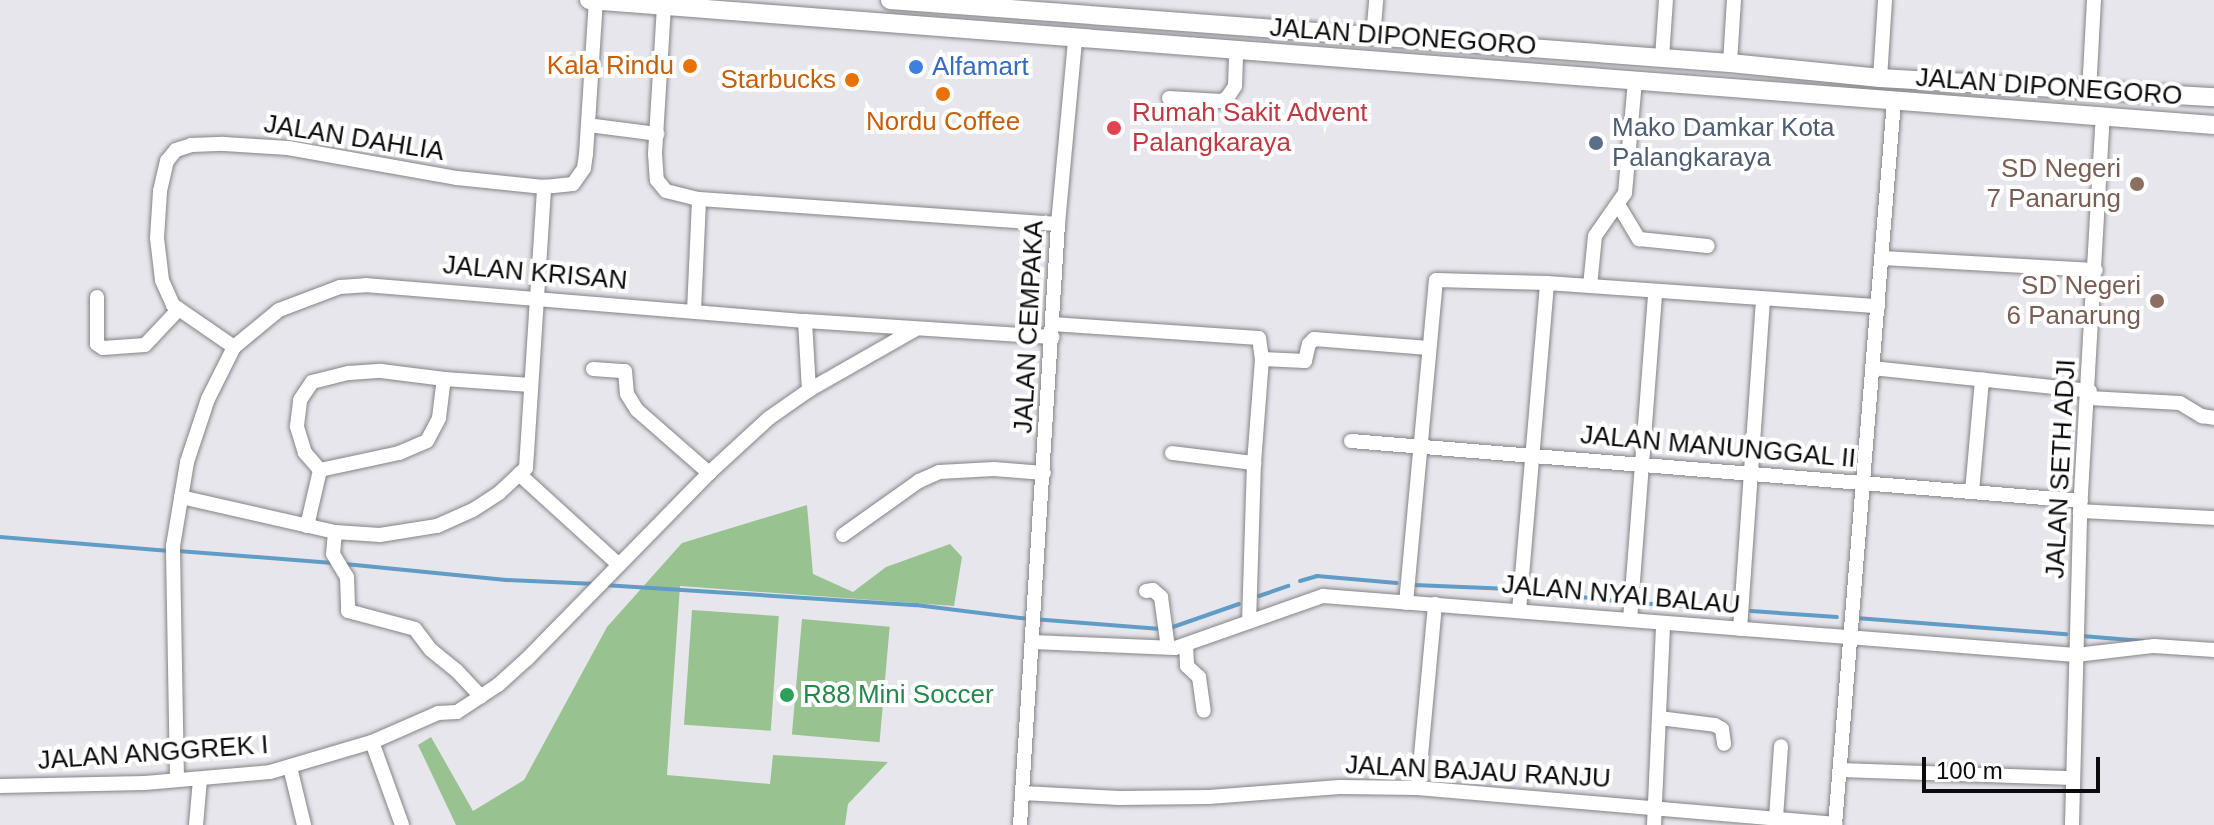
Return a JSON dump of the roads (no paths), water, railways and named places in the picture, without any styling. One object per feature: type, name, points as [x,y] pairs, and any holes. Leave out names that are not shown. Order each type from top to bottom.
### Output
[{"type":"main road","name":"JALAN DIPONEGORO","points":[[589,0],[2214,125]]},
{"type":"main road","name":"JALAN DIPONEGORO","points":[[890,0],[1730,63],[1880,78],[2214,97]]},
{"type":"main road","points":[[1075,39],[1076,15]]},
{"type":"main road","points":[[1192,48],[1193,25]]},
{"type":"main road","points":[[1517,71],[1519,47]]},
{"type":"street","points":[[1373,37],[1376,0]]},
{"type":"street","points":[[1662,58],[1666,0]]},
{"type":"street","points":[[1730,63],[1734,0]]},
{"type":"street","points":[[1880,78],[1885,0]]},
{"type":"street","points":[[2089,92],[2094,0]]},
{"type":"street","name":"JALAN DAHLIA","points":[[178,310],[168,297],[159,263],[160,191],[167,161],[176,150],[191,145],[288,148],[457,178],[544,187],[573,184],[580,178],[588,125],[596,1]]},
{"type":"street","points":[[664,6],[657,134],[659,184],[674,194],[699,199],[1058,224]]},
{"type":"street","name":"JALAN CEMPAKA","points":[[1020,825],[1058,224],[1075,39]]},
{"type":"street","points":[[1169,98],[1221,101],[1227,98],[1235,86],[1236,51]]},
{"type":"street","points":[[1590,286],[1595,236],[1619,206],[1625,193],[1635,81]]},
{"type":"street","points":[[1835,825],[1894,101]]},
{"type":"street","name":"JALAN SETH ADJI","points":[[2072,825],[2081,506],[2103,116]]},
{"type":"street","points":[[588,125],[657,134]]},
{"type":"street","points":[[181,497],[335,532],[380,535],[437,526],[486,503],[526,468],[544,187]]},
{"type":"street","points":[[694,311],[699,199]]},
{"type":"street","points":[[1619,206],[1639,239],[1708,246]]},
{"type":"street","points":[[1881,258],[2096,270]]},
{"type":"street","points":[[1407,594],[1436,280],[1547,283],[1878,306]]},
{"type":"street","points":[[1520,602],[1547,283]]},
{"type":"street","name":"JALAN KRISAN","points":[[177,780],[173,543],[194,437],[234,347],[279,310],[340,287],[366,285],[537,296],[917,329],[1052,330],[1259,338],[1262,359]]},
{"type":"street","points":[[1630,613],[1655,292]]},
{"type":"street","points":[[97,297],[97,344],[103,348],[145,345],[178,310],[234,347]]},
{"type":"street","points":[[1740,621],[1763,300]]},
{"type":"street","points":[[805,321],[809,390]]},
{"type":"street","points":[[519,474],[613,569],[769,418],[809,390],[917,329]]},
{"type":"street","points":[[1248,613],[1262,359],[1305,361],[1309,344],[1314,339],[1429,348]]},
{"type":"street","points":[[1872,368],[2180,403],[2202,416],[2214,418]]},
{"type":"street","points":[[593,369],[625,371],[627,394],[637,410],[709,473]]},
{"type":"street","points":[[320,470],[305,453],[297,426],[300,400],[312,382],[349,373],[381,371],[531,385]]},
{"type":"street","points":[[320,470],[399,453],[427,441],[439,418],[444,379]]},
{"type":"street","points":[[1972,492],[1982,379]]},
{"type":"street","name":"JALAN MANUNGGAL II","points":[[1351,441],[1640,462],[2214,518]]},
{"type":"street","points":[[1172,453],[1254,463]]},
{"type":"street","points":[[843,535],[919,481],[939,472],[994,469],[1044,473]]},
{"type":"street","points":[[307,526],[320,470]]},
{"type":"street","points":[[335,532],[333,554],[347,577],[350,613],[415,629],[431,650],[481,697]]},
{"type":"street","name":"JALAN ANGGREK I","points":[[0,786],[200,779],[290,767],[372,742],[438,713],[457,712],[481,697],[527,659],[613,569]]},
{"type":"street","points":[[1146,591],[1153,590],[1161,597],[1168,640]]},
{"type":"street","name":"JALAN NYAI BALAU","points":[[1033,629],[1168,640],[1186,645],[1248,613],[1313,597],[1407,594],[1435,604],[1520,602],[1630,613],[1663,623],[1740,621],[2076,647],[2154,646],[2214,650]]},
{"type":"street","points":[[1418,788],[1435,604]]},
{"type":"street","points":[[1654,825],[1663,623]]},
{"type":"street","points":[[1186,645],[1187,666],[1199,677],[1204,711]]},
{"type":"street","points":[[1659,718],[1715,725],[1722,729],[1724,744]]},
{"type":"street","points":[[372,742],[402,825]]},
{"type":"street","points":[[1776,818],[1781,746]]},
{"type":"street","points":[[290,767],[304,825]]},
{"type":"street","points":[[1840,770],[2073,778]]},
{"type":"street","points":[[196,825],[200,779]]},
{"type":"street","name":"JALAN BAJAU RANJU","points":[[1022,793],[1119,798],[1209,797],[1340,787],[1418,788],[1835,825]]},
{"type":"waterway","points":[[0,537],[169,551]]},
{"type":"waterway","points":[[178,551],[333,563]]},
{"type":"waterway","points":[[345,564],[506,580],[596,584]]},
{"type":"waterway","points":[[1300,581],[1317,576],[1397,583]]},
{"type":"waterway","points":[[604,585],[916,605],[1020,618],[1161,629]]},
{"type":"waterway","points":[[1414,585],[1511,589]]},
{"type":"waterway","points":[[1259,596],[1288,586]]},
{"type":"waterway","points":[[1531,591],[1622,602]]},
{"type":"waterway","points":[[1637,603],[1731,609]]},
{"type":"waterway","points":[[1170,628],[1239,604]]},
{"type":"waterway","points":[[1751,611],[1837,617]]},
{"type":"waterway","points":[[1856,618],[2066,634]]},
{"type":"waterway","points":[[2082,636],[2143,641]]},
{"type":"place","name":"Kala Rindu","points":[[690,66]]},
{"type":"place","name":"Alfamart","points":[[916,67]]},
{"type":"place","name":"Starbucks","points":[[852,80]]},
{"type":"place","name":"Nordu Coffee","points":[[943,94]]},
{"type":"place","name":"Rumah Sakit Advent Palangkaraya","points":[[1114,128]]},
{"type":"place","name":"Mako Damkar Kota Palangkaraya","points":[[1596,143]]},
{"type":"place","name":"SD Negeri 7 Panarung","points":[[2137,184]]},
{"type":"place","name":"SD Negeri 6 Panarung","points":[[2157,301]]},
{"type":"place","name":"R88 Mini Soccer","points":[[787,695]]}]
